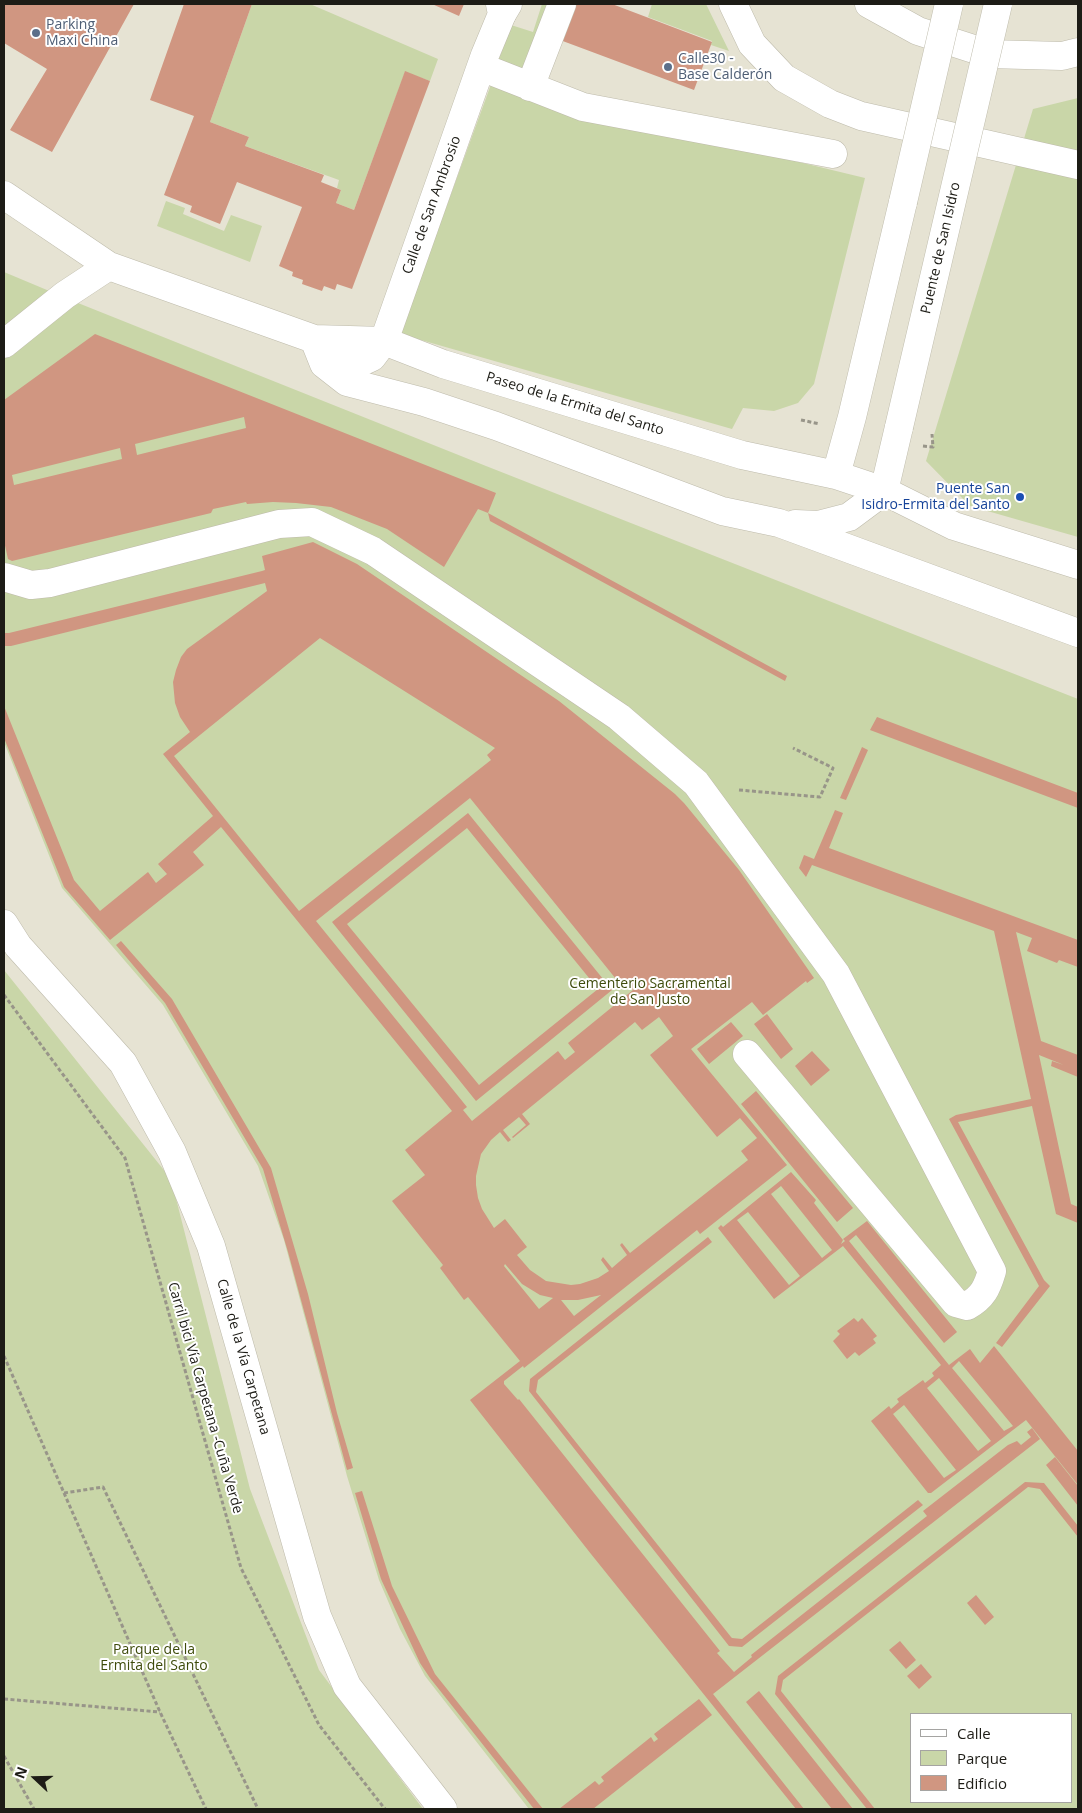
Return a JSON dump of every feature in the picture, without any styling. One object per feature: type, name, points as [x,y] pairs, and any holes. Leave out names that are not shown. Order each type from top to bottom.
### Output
[{"type":"main road","points":[[530,87],[562,4]]},
{"type":"main road","points":[[733,4],[752,44],[784,78],[830,104],[861,116],[1078,165]]},
{"type":"main road","points":[[869,4],[918,31],[989,54],[1062,56],[1078,52]]},
{"type":"main road","points":[[893,566],[866,544],[849,517],[836,475],[852,417],[949,4]]},
{"type":"main road","name":"Puente de San Isidro","points":[[884,491],[998,4]]},
{"type":"main road","name":"Calle de San Ambrosio","points":[[324,364],[357,364],[372,357],[384,342],[503,7]]},
{"type":"main road","points":[[481,67],[583,107],[833,154]]},
{"type":"main road","name":"Paseo de la Ermita del Santo","points":[[4,195],[109,266],[314,339],[384,342],[443,364],[742,455],[836,475],[884,491],[954,526],[1078,565]]},
{"type":"main road","points":[[4,344],[65,295],[109,266]]},
{"type":"main road","points":[[314,339],[324,364],[347,382],[424,402],[487,423],[722,511],[779,523],[1078,633]]},
{"type":"main road","points":[[779,523],[818,525],[849,517],[884,491]]},
{"type":"main road","points":[[4,577],[31,585],[50,584],[279,524],[312,522],[373,551],[619,717],[696,782],[836,974],[992,1271],[987,1287],[976,1301],[967,1306],[956,1303],[747,1054]]},
{"type":"main road","name":"Calle de la Vía Carpetana","points":[[4,924],[18,946],[123,1063],[172,1152],[211,1246],[317,1616],[347,1686],[442,1809]]},
{"type":"path","points":[[932,434],[933,447]]},
{"type":"path","points":[[735,790],[820,797],[833,768],[793,748]]},
{"type":"path","name":"Carril bici Vía Carpetana -Cuña Verde","points":[[4,995],[125,1158],[240,1568],[319,1725],[385,1809]]},
{"type":"path","points":[[4,1356],[160,1712],[206,1809]]},
{"type":"path","points":[[64,1494],[103,1486],[258,1809]]},
{"type":"path","points":[[4,1699],[160,1712]]},
{"type":"path","points":[[4,1756],[34,1809]]},
{"type":"green space","points":[[252,4],[310,4],[438,59],[430,81],[405,72],[354,210],[336,203],[341,190],[337,188],[339,180],[245,146],[249,137],[210,122]]},
{"type":"green space","points":[[542,4],[556,4],[528,79],[496,67],[511,25],[533,32]]},
{"type":"green space","points":[[652,4],[706,4],[729,51],[711,45],[712,41],[648,17]]},
{"type":"green space","points":[[493,79],[683,134],[865,178],[814,384],[798,403],[774,411],[743,408],[732,429],[400,334]]},
{"type":"green space","points":[[1078,98],[1078,537],[970,506],[926,461],[1033,109]]},
{"type":"green space","points":[[166,201],[185,208],[183,214],[224,231],[231,215],[262,226],[250,262],[157,226]]},
{"type":"green space","name":"Cementerio Sacramental de San Justo","points":[[4,272],[486,466],[1078,699],[1078,1809],[529,1809],[425,1676],[400,1629],[379,1580],[347,1476],[284,1240],[258,1166],[163,1005],[62,888],[4,742]]},
{"type":"green space","name":"Parque de la Ermita del Santo","points":[[4,970],[171,1179],[250,1489],[319,1670],[423,1809],[4,1809]]},
{"type":"building","points":[[4,4],[134,4],[52,152],[10,130],[47,69],[4,43]]},
{"type":"building","points":[[184,4],[252,4],[210,122],[249,137],[245,146],[324,175],[321,182],[341,190],[336,203],[354,210],[405,71],[430,81],[352,289],[337,284],[335,290],[324,286],[322,291],[302,284],[303,280],[292,276],[293,272],[279,266],[302,207],[237,182],[220,224],[190,212],[192,206],[164,195],[194,116],[150,100]]},
{"type":"building","points":[[432,4],[464,4],[459,16]]},
{"type":"building","name":"Calle30 - Base Calderón","points":[[573,4],[612,4],[712,42],[694,90],[560,40]]},
{"type":"building","points":[[95,334],[496,493],[488,513],[478,509],[444,567],[387,529],[331,507],[273,502],[247,504],[246,502],[213,509],[211,513],[12,561],[8,559],[4,541],[4,400]],"holes":[[[244,417],[246,428],[137,455],[135,444]],[[120,448],[122,459],[14,485],[12,475]]]},
{"type":"building","points":[[488,513],[787,676],[785,681],[490,521]]},
{"type":"building","points":[[313,542],[357,564],[559,701],[684,803],[739,870],[814,978],[807,983],[806,981],[763,1015],[752,1002],[691,1049],[787,1165],[700,1234],[697,1230],[524,1368],[523,1366],[504,1381],[504,1384],[519,1399],[720,1651],[717,1653],[734,1672],[752,1657],[751,1655],[927,1516],[923,1511],[1008,1445],[1017,1441],[1021,1445],[1031,1437],[1027,1432],[1032,1428],[1040,1439],[713,1694],[804,1809],[796,1809],[470,1400],[520,1361],[468,1297],[464,1300],[440,1268],[443,1265],[392,1201],[425,1175],[405,1150],[452,1111],[221,827],[193,852],[204,865],[110,940],[64,887],[4,738],[4,706],[74,880],[100,911],[148,872],[156,883],[167,874],[158,864],[213,816],[163,754],[190,732],[180,717],[175,703],[173,682],[181,657],[187,649],[267,591],[265,583],[11,646],[4,646],[4,633],[262,571],[265,570],[262,556]],"holes":[[[320,638],[495,748],[487,755],[491,760],[299,911],[174,756]],[[470,798],[620,984],[624,980],[633,990],[568,1043],[575,1052],[565,1060],[558,1051],[472,1121],[463,1110],[467,1107],[316,921]],[[659,1017],[673,1036],[650,1055],[717,1137],[740,1118],[757,1138],[741,1151],[748,1160],[630,1253],[622,1243],[620,1245],[627,1255],[612,1268],[603,1257],[601,1260],[609,1271],[598,1278],[580,1284],[571,1285],[546,1281],[530,1270],[517,1255],[527,1247],[505,1219],[494,1228],[482,1209],[476,1185],[481,1154],[491,1140],[500,1132],[508,1142],[511,1140],[503,1130],[519,1117],[526,1125],[513,1138],[530,1124],[522,1114],[635,1022],[642,1030]],[[505,1264],[522,1284],[540,1295],[553,1298],[539,1309],[504,1266]],[[601,1295],[574,1316],[561,1300],[578,1300]]]},
{"type":"building","points":[[877,717],[1078,793],[1078,808],[870,730]]},
{"type":"building","points":[[862,747],[868,750],[846,800],[840,798]]},
{"type":"building","points":[[835,810],[843,813],[829,848],[1078,940],[1078,967],[1059,960],[1057,963],[1027,951],[1032,938],[1016,932],[1041,1041],[1078,1055],[1078,1077],[1051,1066],[1052,1061],[1064,1065],[1039,1055],[1071,1204],[1078,1207],[1078,1223],[1056,1214],[1032,1106],[958,1122],[1044,1280],[1050,1286],[1002,1347],[996,1343],[1039,1286],[949,1119],[956,1115],[1031,1099],[994,931],[812,865],[806,877],[799,868],[804,855],[814,859]]},
{"type":"building","points":[[468,813],[612,990],[476,1101],[332,922]],"holes":[[[467,828],[598,989],[479,1085],[347,924]]]},
{"type":"building","points":[[121,941],[172,999],[271,1168],[308,1294],[337,1413],[353,1468],[347,1470],[288,1252],[263,1169],[165,1003],[116,945]]},
{"type":"building","points":[[767,1014],[793,1049],[781,1059],[754,1024]]},
{"type":"building","points":[[731,1022],[743,1036],[709,1064],[697,1049]]},
{"type":"building","points":[[812,1051],[830,1070],[811,1086],[795,1066]]},
{"type":"building","points":[[756,1091],[853,1208],[837,1222],[741,1104]]},
{"type":"building","points":[[791,1172],[816,1200],[814,1203],[843,1240],[841,1244],[845,1241],[843,1239],[867,1221],[957,1332],[944,1343],[856,1235],[849,1241],[949,1365],[970,1349],[980,1363],[994,1346],[1078,1451],[1078,1485],[1026,1420],[931,1493],[928,1493],[871,1421],[889,1406],[891,1409],[899,1402],[897,1399],[923,1380],[925,1383],[934,1376],[932,1373],[941,1365],[843,1246],[774,1299],[718,1228],[721,1225],[723,1227]],"holes":[[[781,1186],[832,1250],[822,1258],[771,1194]],[[748,1212],[800,1276],[789,1285],[737,1220]],[[959,1361],[1013,1426],[1004,1431],[952,1368]],[[939,1378],[991,1441],[978,1451],[927,1388]],[[904,1405],[956,1470],[944,1478],[893,1414]]]},
{"type":"building","points":[[708,1237],[712,1242],[538,1380],[536,1392],[731,1637],[742,1639],[918,1500],[923,1505],[742,1647],[729,1646],[529,1391],[530,1379]]},
{"type":"building","points":[[854,1318],[858,1322],[862,1318],[877,1336],[873,1339],[876,1343],[859,1356],[855,1352],[847,1359],[833,1341],[840,1334],[837,1331]]},
{"type":"building","points":[[1055,1457],[1078,1486],[1078,1506],[1046,1465]]},
{"type":"building","points":[[1025,1482],[1044,1483],[1078,1526],[1078,1537],[1040,1489],[1028,1487],[783,1680],[781,1691],[875,1809],[867,1809],[775,1694],[778,1676]]},
{"type":"building","points":[[362,1491],[392,1586],[435,1674],[543,1809],[534,1809],[420,1663],[381,1579],[355,1493]]},
{"type":"building","points":[[976,1595],[994,1617],[985,1625],[967,1603]]},
{"type":"building","points":[[900,1641],[916,1660],[906,1669],[889,1650]]},
{"type":"building","points":[[921,1664],[932,1677],[919,1689],[907,1676]]},
{"type":"building","points":[[759,1691],[853,1809],[832,1809],[746,1702]]},
{"type":"building","points":[[699,1699],[712,1715],[593,1809],[559,1809],[595,1781],[599,1785],[604,1781],[601,1777],[651,1737],[654,1742],[658,1739],[654,1734]]},
{"type":"place","name":"Parking Maxi China","points":[[36,33]]},
{"type":"place","name":"Calle30 - Base Calderón","points":[[668,67]]},
{"type":"place","name":"Puente San Isidro-Ermita del Santo","points":[[1020,497]]}]
